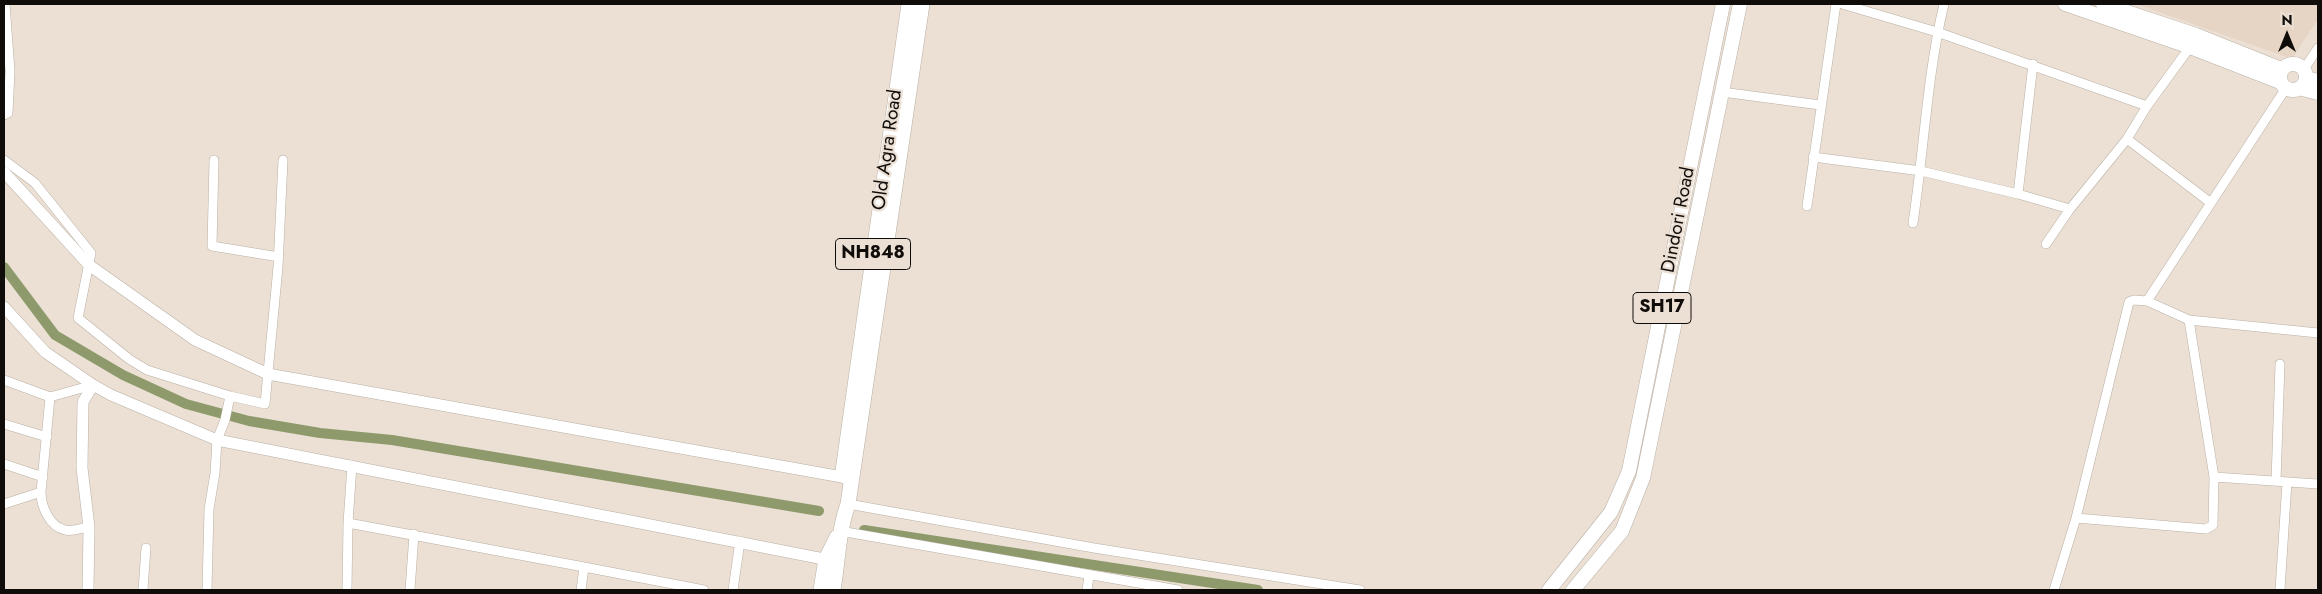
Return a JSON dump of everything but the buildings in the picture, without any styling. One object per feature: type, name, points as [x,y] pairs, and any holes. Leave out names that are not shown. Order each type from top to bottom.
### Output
[{"type":"highway","name":"Old Agra Road","points":[[846,479],[909,4]]},
{"type":"highway","name":"NH848","points":[[821,590],[832,560],[848,504],[846,479],[922,4]]},
{"type":"highway","name":"NH848","points":[[832,560],[833,590]]},
{"type":"main road","name":"Dindori Road","points":[[1549,590],[1611,512],[1629,470],[1723,4]]},
{"type":"main road","points":[[1573,590],[1622,531],[1643,478],[1740,4]]},
{"type":"main road","points":[[2065,4],[2296,79]]},
{"type":"main road","points":[[2104,4],[2196,36],[2296,79],[2318,93]]},
{"type":"street","points":[[4,4],[10,70],[8,113],[4,115]]},
{"type":"street","points":[[1807,206],[1836,4]]},
{"type":"street","points":[[1842,4],[1937,32],[2033,64],[2147,106]]},
{"type":"street","points":[[1913,223],[1937,32],[1944,4]]},
{"type":"street","points":[[2046,244],[2070,209],[2127,139],[2147,106],[2190,46]]},
{"type":"street","points":[[2147,301],[2211,203],[2318,48]]},
{"type":"street","points":[[2018,194],[2033,64]]},
{"type":"street","points":[[1722,92],[1820,105]]},
{"type":"street","points":[[2127,139],[2211,203]]},
{"type":"street","points":[[1813,157],[1921,171],[2018,194],[2070,209]]},
{"type":"street","points":[[4,160],[35,183],[91,253],[78,318],[129,359],[146,370],[230,400],[265,404],[278,257],[282,160]]},
{"type":"street","points":[[214,160],[212,246],[278,257]]},
{"type":"street","points":[[4,172],[89,264],[195,340],[268,374],[846,479]]},
{"type":"street","points":[[2054,590],[2076,518],[2129,302],[2134,300],[2147,301],[2189,320],[2318,333]]},
{"type":"street","points":[[4,307],[44,352],[93,385],[111,395],[217,440],[832,560]]},
{"type":"street","points":[[2076,518],[2209,529],[2214,523],[2214,477],[2189,320]]},
{"type":"street","points":[[2276,481],[2280,364]]},
{"type":"street","points":[[4,380],[50,397],[93,385]]},
{"type":"street","points":[[88,590],[88,527],[82,468],[83,402],[93,385]]},
{"type":"street","points":[[50,397],[41,492],[44,507],[55,525],[67,531],[88,527]]},
{"type":"street","points":[[207,590],[209,509],[216,473],[217,440],[230,400]]},
{"type":"street","points":[[4,424],[47,437]]},
{"type":"street","points":[[4,464],[43,477]]},
{"type":"street","points":[[346,590],[352,465]]},
{"type":"street","points":[[2214,477],[2318,484]]},
{"type":"street","points":[[2280,590],[2286,482]]},
{"type":"street","points":[[4,504],[41,492]]},
{"type":"street","points":[[848,504],[1094,548],[1360,590]]},
{"type":"street","points":[[348,524],[414,534],[704,590]]},
{"type":"street","points":[[840,531],[1089,576],[1178,590]]},
{"type":"street","points":[[410,590],[414,534]]},
{"type":"street","points":[[733,590],[740,541]]},
{"type":"street","points":[[143,590],[146,548]]},
{"type":"street","points":[[581,590],[584,566]]},
{"type":"street","points":[[1087,590],[1089,576]]},
{"type":"street","points":[[649,590],[650,580]]},
{"type":"shaded area","points":[[2136,4],[2318,4],[2318,19],[2292,59]]},
{"type":"waterway","points":[[4,267],[55,335],[123,375],[186,404],[249,421],[320,433],[392,440],[819,511]]},
{"type":"waterway","points":[[864,530],[1258,590]]}]
